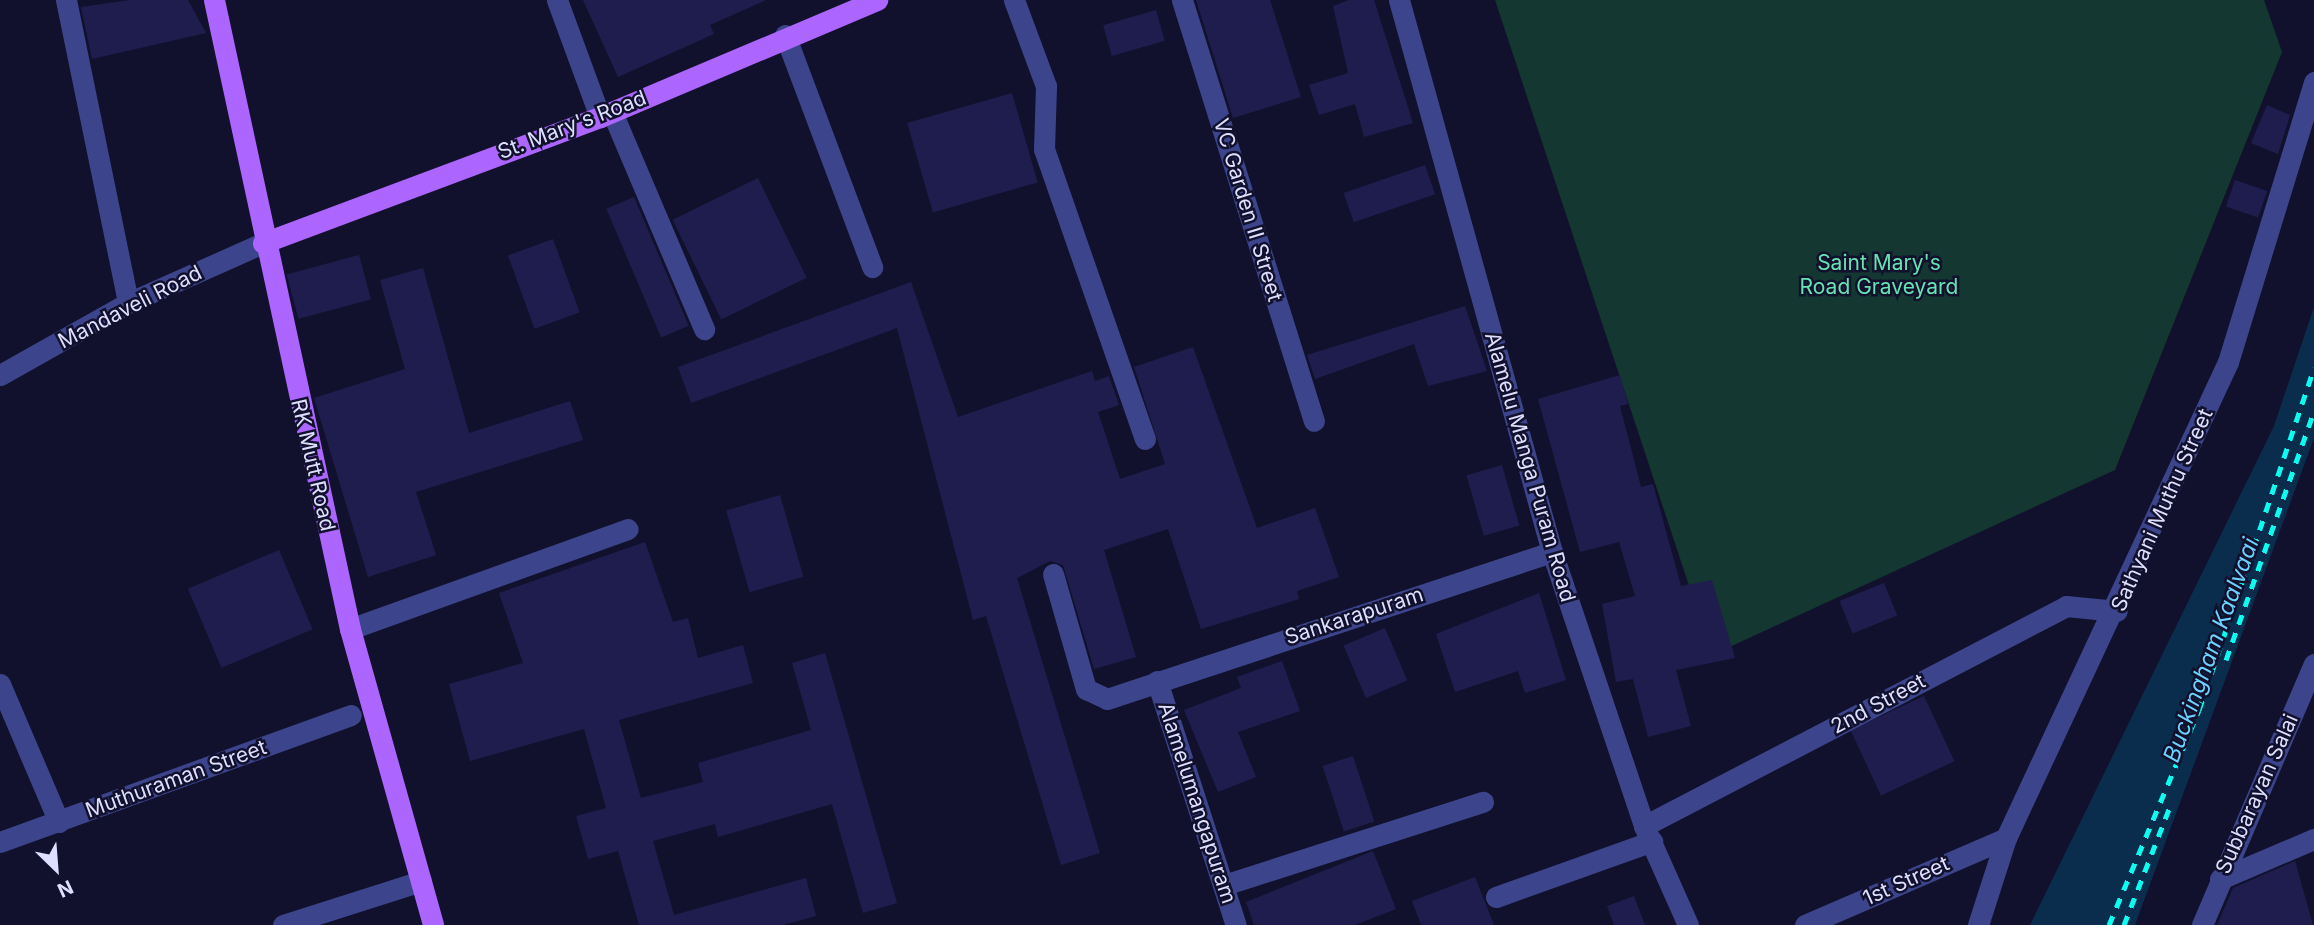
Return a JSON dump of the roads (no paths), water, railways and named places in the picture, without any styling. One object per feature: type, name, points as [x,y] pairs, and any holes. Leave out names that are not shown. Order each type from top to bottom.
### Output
[{"type":"main road","name":"RK Mutt Road","points":[[214,0],[253,161],[263,243],[350,629],[432,925]]},
{"type":"main road","name":"St. Mary's Road","points":[[263,243],[606,114],[846,6],[877,0]]},
{"type":"street","points":[[66,0],[128,303]]},
{"type":"street","points":[[557,0],[705,330]]},
{"type":"street","points":[[1014,0],[1046,86],[1044,149],[1145,439]]},
{"type":"street","name":"VC Garden II Street","points":[[1182,0],[1314,421]]},
{"type":"street","name":"Alamelu Manga Puram Road","points":[[1399,0],[1552,552],[1648,834],[1688,925]]},
{"type":"street","points":[[785,35],[872,267]]},
{"type":"street","name":"Sathyani Muthu Street","points":[[1978,925],[2006,838],[2117,611],[2228,362],[2314,82]]},
{"type":"street","name":"Mandaveli Road","points":[[0,375],[128,303],[263,243]]},
{"type":"street","points":[[350,629],[628,529]]},
{"type":"street","name":"Sankarapuram","points":[[1053,574],[1086,689],[1107,699],[1552,552]]},
{"type":"street","name":"2nd Street","points":[[1496,897],[1648,834],[2066,606],[2117,611]]},
{"type":"street","name":"Subbarayan Salai","points":[[2202,925],[2314,664]]},
{"type":"street","name":"Alamelumangapuram","points":[[1157,681],[1236,925]]},
{"type":"street","points":[[0,684],[59,822]]},
{"type":"street","name":"Muthuraman Street","points":[[0,842],[352,715]]},
{"type":"street","points":[[1224,885],[1483,803]]},
{"type":"street","name":"1st Street","points":[[1805,925],[2006,838]]},
{"type":"street","points":[[2220,879],[2314,839]]},
{"type":"street","points":[[283,925],[421,881]]},
{"type":"water","name":"Buckingham Kaalvaai","points":[[2314,307],[2314,438],[2135,925],[2030,925],[2274,426]]},
{"type":"railway","points":[[2109,925],[2199,710],[2314,368]]},
{"type":"railway","points":[[2226,660],[2314,411]]},
{"type":"railway","points":[[2124,925],[2171,804]]},
{"type":"park label","name":"Saint Mary's Road Graveyard","points":[[1879,275]]}]
